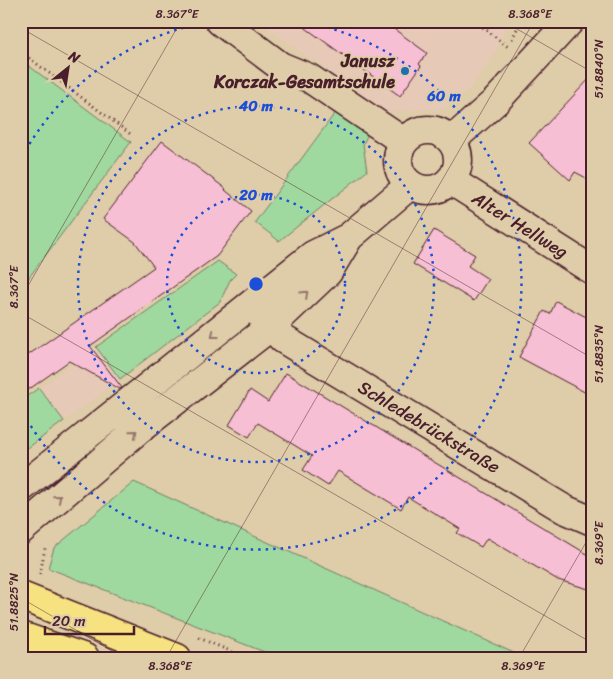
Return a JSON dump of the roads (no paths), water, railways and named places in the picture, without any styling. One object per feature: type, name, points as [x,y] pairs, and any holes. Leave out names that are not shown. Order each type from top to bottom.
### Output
[{"type":"main road","points":[[21,596],[177,658]]},
{"type":"main road","points":[[21,636],[86,658]]},
{"type":"street","points":[[220,21],[280,66],[309,78],[404,142]]},
{"type":"street","points":[[451,140],[496,101],[570,21]]},
{"type":"street","points":[[427,130],[436,131],[451,140],[456,148],[457,165],[450,180],[435,188],[427,189],[410,185],[400,169],[398,159],[404,142],[410,136],[427,130]]},
{"type":"street","name":"Alter Hellweg","points":[[450,180],[592,270]]},
{"type":"street","points":[[21,488],[313,255],[349,237],[410,185]]},
{"type":"street","points":[[21,530],[138,430],[270,328],[328,272],[349,237]]},
{"type":"street","name":"Schledebrückstraße","points":[[252,305],[270,328],[283,339],[564,509],[592,521]]},
{"type":"place","name":"Janusz Korczak-Gesamtschule","points":[[405,71]]}]
